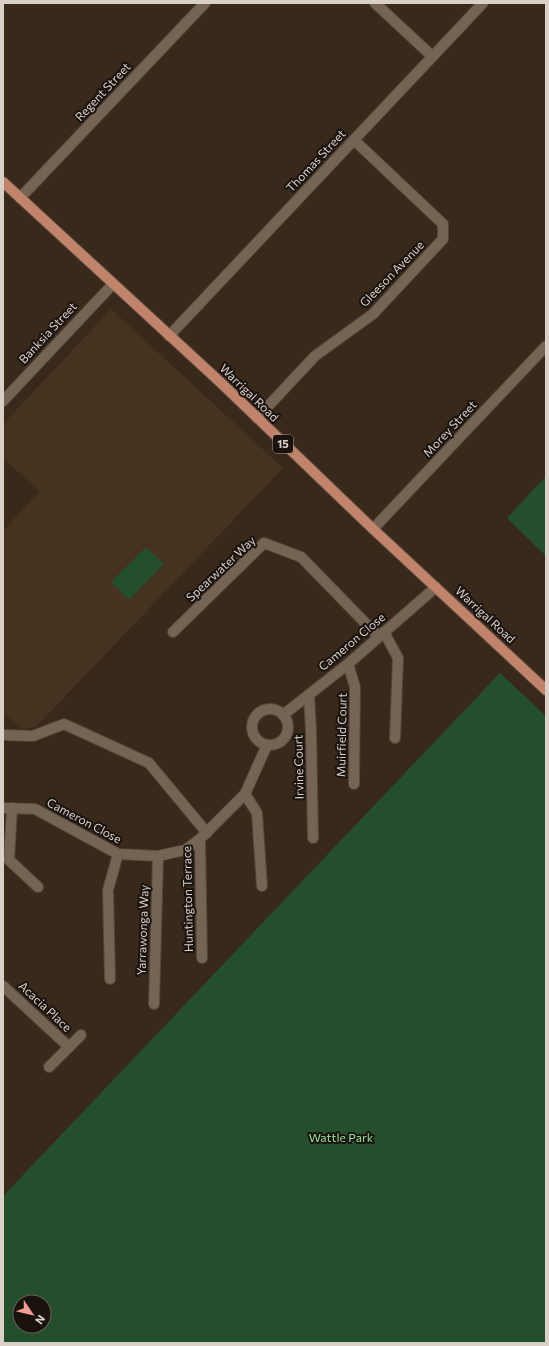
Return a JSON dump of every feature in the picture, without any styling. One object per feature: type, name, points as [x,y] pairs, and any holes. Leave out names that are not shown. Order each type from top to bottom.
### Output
[{"type":"main road","name":"Warrigal Road","points":[[3,182],[219,381],[373,529],[546,690]]},
{"type":"street","name":"Regent Street","points":[[20,198],[205,3]]},
{"type":"street","points":[[375,3],[432,56]]},
{"type":"street","name":"Thomas Street","points":[[169,336],[482,3]]},
{"type":"street","name":"Gleeson Avenue","points":[[256,418],[315,356],[373,314],[443,239],[443,224],[354,140]]},
{"type":"street","name":"Banksia Street","points":[[3,401],[113,284]]},
{"type":"street","name":"Morey Street","points":[[373,529],[546,346]]},
{"type":"street","name":"Spearwater Way","points":[[173,632],[264,543],[301,557],[382,635]]},
{"type":"street","name":"Cameron Close","points":[[282,715],[348,664],[436,587]]},
{"type":"street","points":[[382,635],[398,658],[395,738]]},
{"type":"street","name":"Muirfield Court","points":[[348,664],[355,687],[354,784]]},
{"type":"street","name":"Irvine Court","points":[[309,695],[313,838]]},
{"type":"street","points":[[267,710],[278,712],[282,715],[287,725],[286,735],[278,743],[267,745],[262,744],[255,737],[252,727],[256,716],[267,710]]},
{"type":"street","points":[[3,735],[33,736],[64,724],[149,763],[204,836]]},
{"type":"street","name":"Cameron Close","points":[[7,808],[35,809],[118,854],[158,856],[185,850],[204,836],[245,794],[267,745]]},
{"type":"street","points":[[245,794],[257,813],[262,886]]},
{"type":"street","points":[[7,808],[9,860],[38,887]]},
{"type":"street","name":"Huntington Terrace","points":[[202,958],[204,836]]},
{"type":"street","points":[[110,979],[108,890],[118,854]]},
{"type":"street","name":"Yarrawonga Way","points":[[154,1004],[158,856]]},
{"type":"street","name":"Acacia Place","points":[[3,986],[69,1047]]},
{"type":"street","name":"Acacia Place","points":[[49,1067],[81,1035]]},
{"type":"shaded area","points":[[111,309],[283,468],[36,727],[22,729],[3,713],[3,531],[39,491],[3,458],[3,424]]},
{"type":"green space","points":[[546,476],[546,556],[507,518]]},
{"type":"green space","points":[[146,547],[164,564],[129,600],[111,582]]},
{"type":"green space","name":"Wattle Park","points":[[500,673],[546,716],[546,1343],[3,1343],[3,1196]]}]
